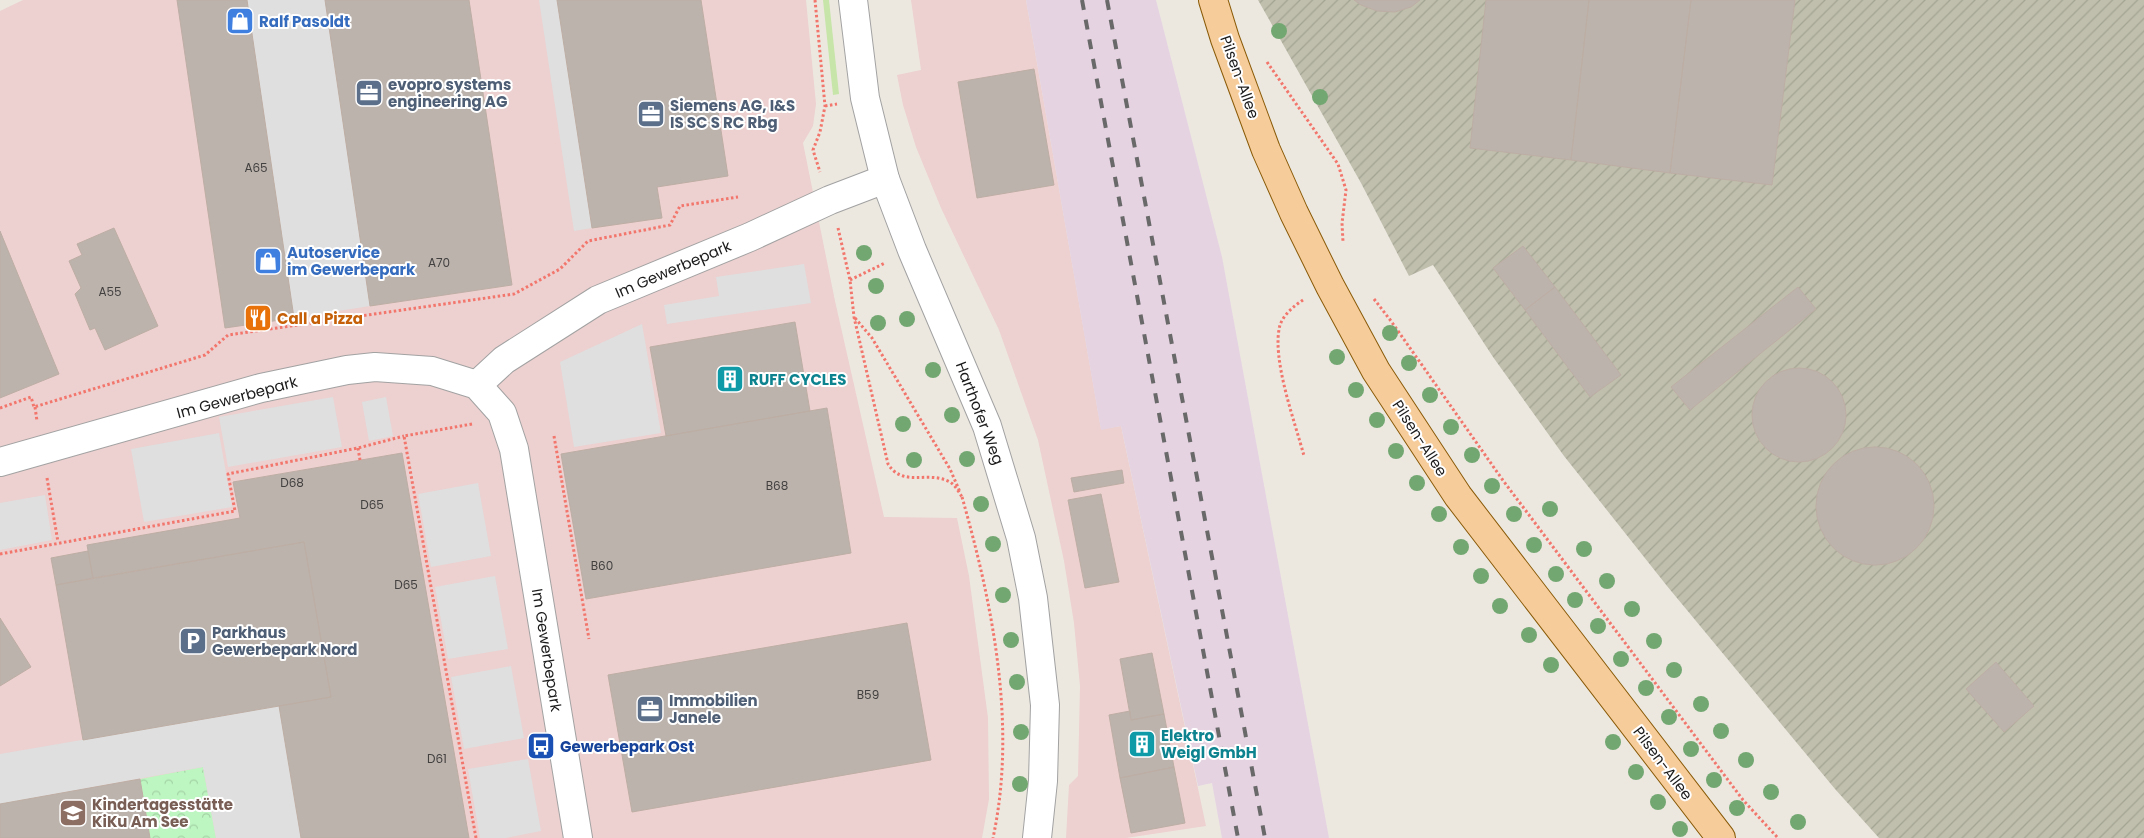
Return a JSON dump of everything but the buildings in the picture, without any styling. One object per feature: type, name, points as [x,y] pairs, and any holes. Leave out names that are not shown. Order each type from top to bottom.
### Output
[{"type":"main road","name":"Pilsen-Allee","points":[[1213,0],[1225,39],[1266,150],[1330,286],[1376,371],[1458,496],[1719,835]]},
{"type":"street","name":"Harthofer Weg","points":[[853,0],[865,98],[885,179],[912,250],[987,426],[1021,538],[1033,598],[1045,705],[1043,781],[1037,838]]},
{"type":"street","name":"Im Gewerbepark","points":[[477,384],[504,360],[598,300],[750,237],[830,200],[885,179]]},
{"type":"street","name":"Im Gewerbepark","points":[[0,462],[226,397],[347,370],[375,366],[399,367],[432,371],[477,384],[502,413],[514,449],[578,838]]},
{"type":"path","points":[[815,0],[825,106],[820,132],[813,150],[830,200],[850,280],[854,317],[888,464],[893,472],[901,477],[940,478],[952,483],[962,497]]},
{"type":"path","points":[[1264,58],[1338,164],[1346,190],[1342,223],[1343,250]]},
{"type":"path","points":[[0,408],[31,397],[34,407],[205,355],[228,335],[514,294],[560,269],[588,241],[670,225],[680,206],[738,197]]},
{"type":"path","points":[[1304,456],[1279,361],[1278,341],[1281,323],[1293,306],[1330,286]]},
{"type":"path","points":[[1368,292],[1391,321],[1502,479],[1737,792],[1778,838]]},
{"type":"path","points":[[854,317],[872,338],[950,469],[962,497],[977,552],[993,638],[1003,712],[1001,791],[994,838]]},
{"type":"path","points":[[0,554],[235,511],[228,474],[358,448],[404,436],[504,418]]},
{"type":"path","points":[[404,436],[476,838]]},
{"type":"path","points":[[554,436],[589,639]]},
{"type":"path","points":[[358,448],[360,460]]},
{"type":"shaded area","points":[[23,0],[806,0],[816,104],[813,126],[803,143],[835,301],[884,517],[957,518],[969,576],[988,718],[989,799],[982,838],[0,838],[0,11]]},
{"type":"shaded area","points":[[247,0],[325,0],[370,306],[294,318]]},
{"type":"shaded area","points":[[539,0],[557,0],[592,228],[574,231]]},
{"type":"shaded area","points":[[911,0],[1026,0],[1101,429],[1121,426],[1206,826],[1126,838],[1066,838],[1069,785],[1078,776],[1080,686],[1074,623],[1064,561],[1038,440],[999,330],[941,208],[916,147],[903,105],[897,75],[921,70]]},
{"type":"shaded area","points":[[1026,0],[1156,0],[1222,257],[1329,838],[1222,838],[1212,783],[1198,786],[1121,426],[1101,430]]},
{"type":"shaded area","points":[[1258,0],[2144,0],[2144,838],[1879,838],[1835,789],[1667,586],[1564,456],[1493,357],[1433,265],[1409,276],[1361,183]]},
{"type":"shaded area","points":[[804,264],[811,303],[667,324],[664,305],[719,296],[716,277]]},
{"type":"shaded area","points":[[642,324],[661,433],[574,447],[560,362]]},
{"type":"shaded area","points":[[333,397],[342,447],[228,467],[219,417]]},
{"type":"shaded area","points":[[386,397],[393,436],[369,441],[362,402]]},
{"type":"shaded area","points":[[219,433],[232,507],[144,522],[131,449]]},
{"type":"shaded area","points":[[478,483],[491,556],[431,567],[418,494]]},
{"type":"shaded area","points":[[45,495],[52,540],[0,550],[0,503]]},
{"type":"shaded area","points":[[495,576],[508,649],[448,659],[435,587]]},
{"type":"shaded area","points":[[511,666],[524,738],[464,749],[451,677]]},
{"type":"shaded area","points":[[279,706],[301,838],[216,838],[203,767],[0,804],[0,754]]},
{"type":"shaded area","points":[[528,759],[541,831],[506,838],[480,838],[468,769]]},
{"type":"green space","points":[[823,0],[829,0],[839,94],[833,95]]},
{"type":"green space","points":[[203,767],[216,838],[150,838],[140,779]]},
{"type":"railway","points":[[1082,0],[1238,838]]},
{"type":"railway","points":[[1107,0],[1265,838]]},
{"type":"place","name":"Ralf Pasoldt","points":[[240,21]]},
{"type":"place","name":"evopro systems engineering AG","points":[[369,93]]},
{"type":"place","name":"Siemens AG, I&S IS SC S RC Rbg","points":[[651,114]]},
{"type":"place","name":"Autoservice im Gewerbepark","points":[[268,261]]},
{"type":"place","name":"Call a Pizza","points":[[258,318]]},
{"type":"place","name":"RUFF CYCLES","points":[[730,379]]},
{"type":"place","name":"Parkhaus Gewerbepark Nord","points":[[193,641]]},
{"type":"place","name":"Immobilien Janele","points":[[650,709]]},
{"type":"place","name":"Elektro Weigl GmbH","points":[[1142,744]]},
{"type":"place","name":"Gewerbepark Ost","points":[[541,746]]},
{"type":"place","name":"Kindertagesstätte KiKu Am See","points":[[73,813]]}]
